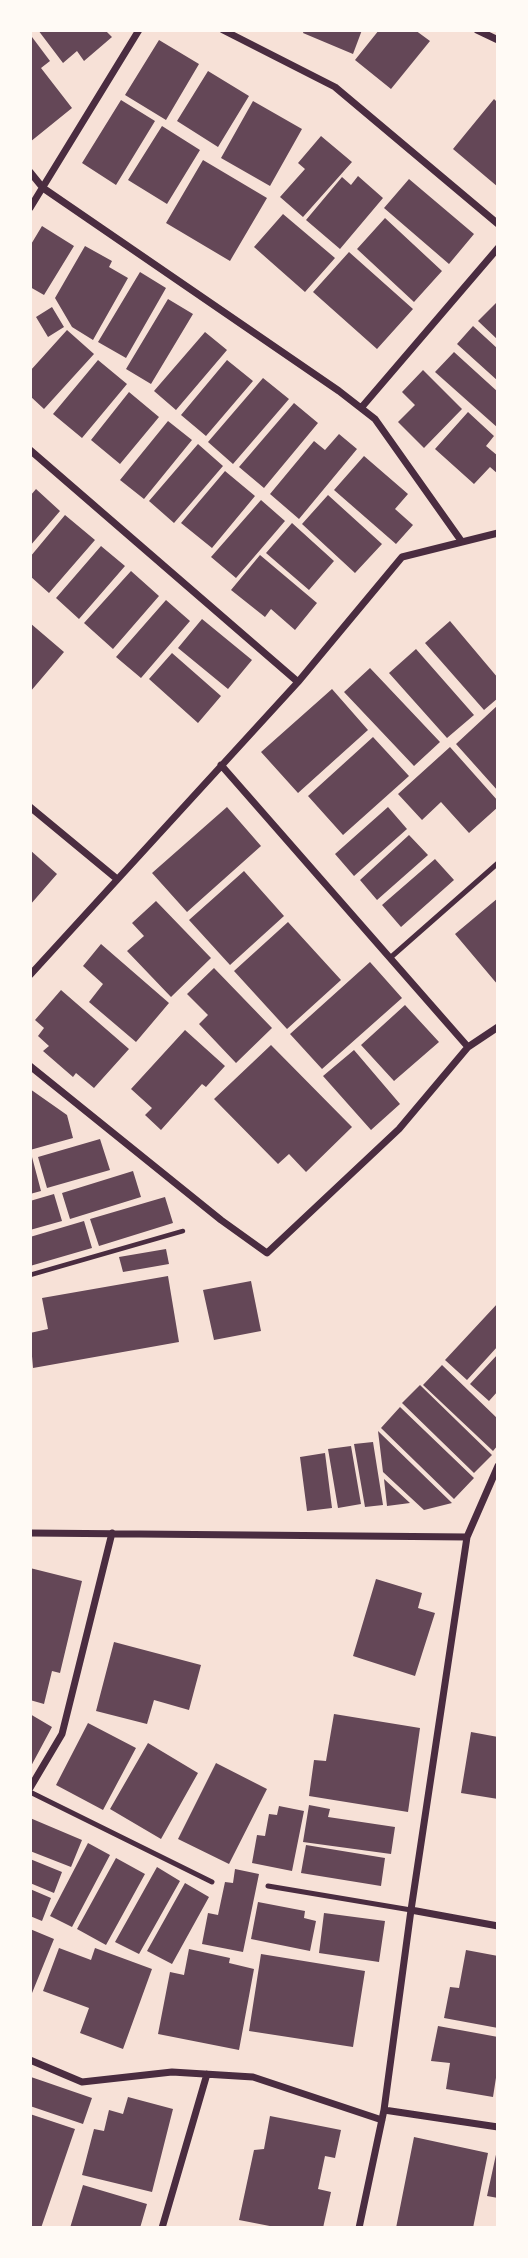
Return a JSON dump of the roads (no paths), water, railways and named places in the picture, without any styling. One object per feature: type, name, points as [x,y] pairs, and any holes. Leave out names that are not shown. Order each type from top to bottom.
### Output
[{"type":"street","points":[[30,208],[139,30]]},
{"type":"street","points":[[223,30],[335,87],[498,224]]},
{"type":"street","points":[[477,30],[498,40]]},
{"type":"street","points":[[30,172],[43,188],[375,419],[462,542]]},
{"type":"street","points":[[361,408],[498,248]]},
{"type":"street","points":[[30,450],[298,682]]},
{"type":"street","points":[[30,975],[298,682],[402,557],[498,533]]},
{"type":"street","points":[[221,765],[468,1047]]},
{"type":"street","points":[[30,807],[117,879]]},
{"type":"street","points":[[30,1066],[221,1220],[267,1253],[399,1129],[468,1047],[498,1027]]},
{"type":"street","points":[[359,2228],[384,2110],[467,1537],[498,1466]]},
{"type":"street","points":[[30,1533],[467,1537]]},
{"type":"street","points":[[30,1790],[62,1734],[112,1533]]},
{"type":"street","points":[[411,1910],[498,1926]]},
{"type":"street","points":[[30,2060],[82,2082],[172,2072],[253,2077],[382,2120]]},
{"type":"street","points":[[162,2228],[206,2074]]},
{"type":"street","points":[[384,2110],[498,2127]]},
{"type":"lane","points":[[390,958],[498,863]]},
{"type":"lane","points":[[30,1790],[212,1882]]},
{"type":"lane","points":[[268,1886],[411,1910]]}]
